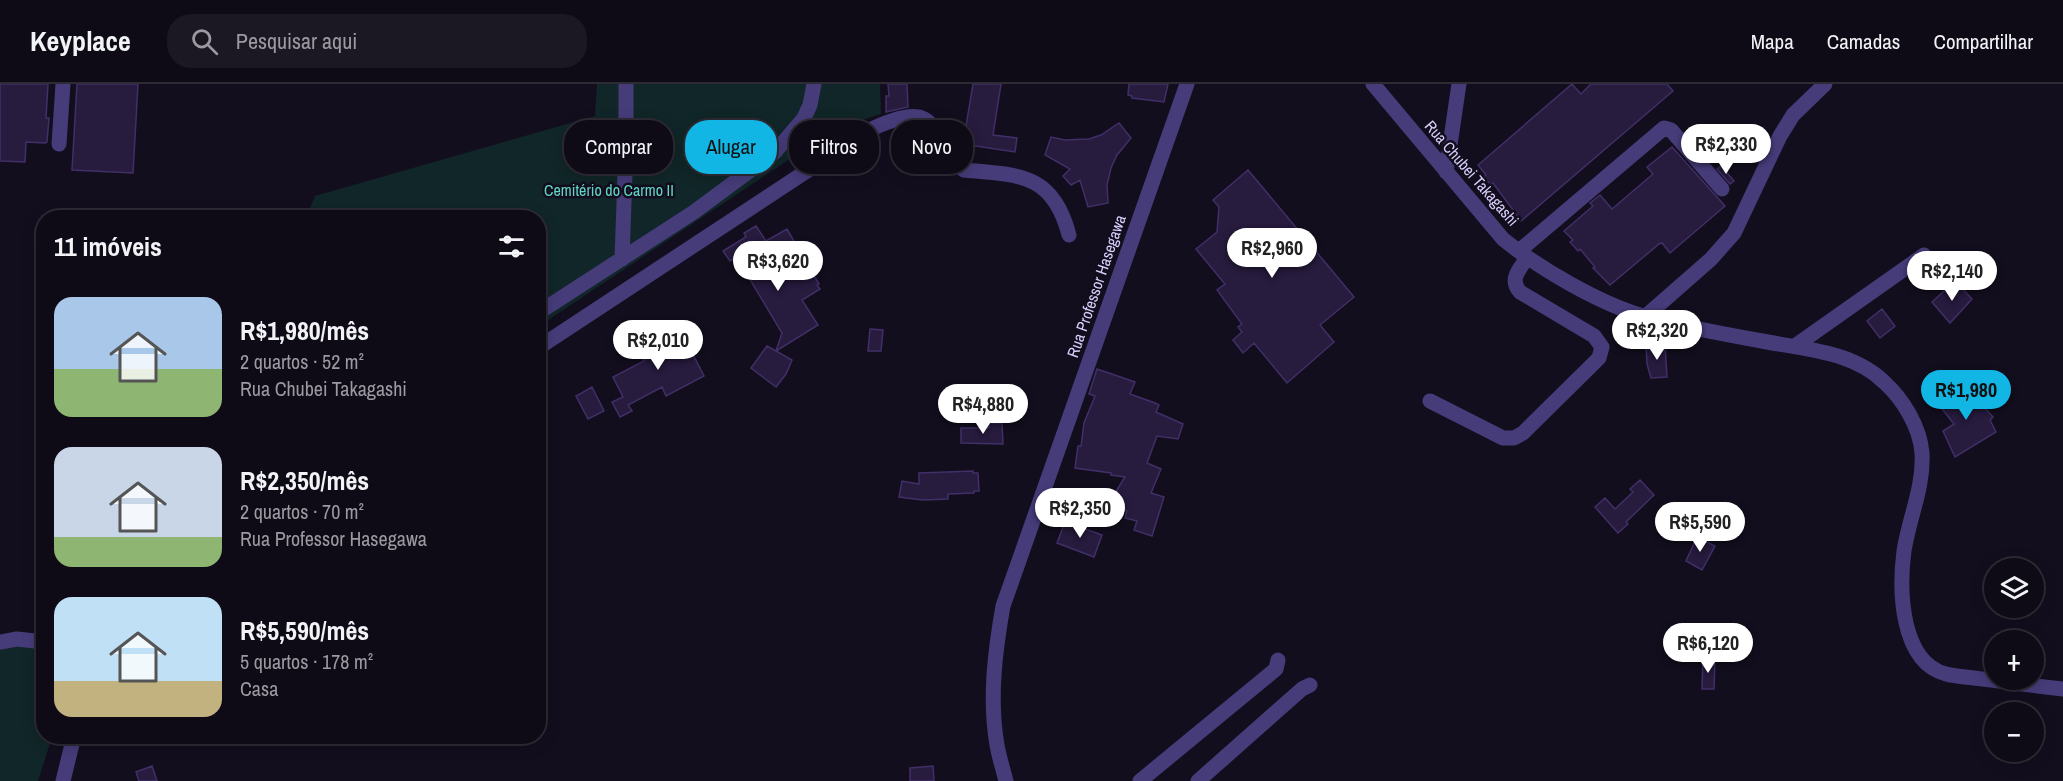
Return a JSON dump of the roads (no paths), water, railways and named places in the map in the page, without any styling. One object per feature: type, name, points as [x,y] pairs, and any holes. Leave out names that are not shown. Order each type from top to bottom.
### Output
[{"type":"street","points":[[59,144],[63,84]]},
{"type":"street","points":[[622,259],[626,84]]},
{"type":"street","points":[[546,308],[694,212],[775,153],[804,118],[810,105],[814,84]]},
{"type":"street","name":"Rua Professor Hasegawa","points":[[1006,781],[997,745],[994,691],[994,656],[1003,606],[1187,84]]},
{"type":"street","name":"Rua Chubei Takagashi","points":[[1373,84],[1503,239],[1523,255],[1619,308],[1646,316],[1795,346],[1854,361],[1883,381],[1905,404],[1914,424],[1922,452],[1919,493],[1904,550],[1903,574],[1907,630],[1913,646],[1924,660],[1945,674],[2063,689]]},
{"type":"street","points":[[1446,172],[1459,84]]},
{"type":"street","points":[[1646,316],[1711,259],[1734,233],[1780,136],[1793,115],[1825,84]]},
{"type":"street","points":[[546,343],[866,132],[889,121],[924,118],[932,126],[950,157],[964,170],[1019,176],[1040,186],[1050,194],[1060,209],[1069,235]]},
{"type":"street","points":[[1430,401],[1503,438],[1514,438],[1523,433],[1599,358],[1602,347],[1594,336],[1520,292],[1515,287],[1515,276],[1523,255],[1664,128],[1671,130],[1722,189]]},
{"type":"street","points":[[1795,346],[1924,255]]},
{"type":"street","points":[[0,642],[17,639],[36,641]]},
{"type":"street","points":[[1140,781],[1276,669],[1278,660]]},
{"type":"street","points":[[1198,781],[1302,689],[1310,685]]},
{"type":"street","points":[[63,781],[72,744]]},
{"type":"park label","name":"Cemitério do Carmo II","points":[[609,190]]}]
